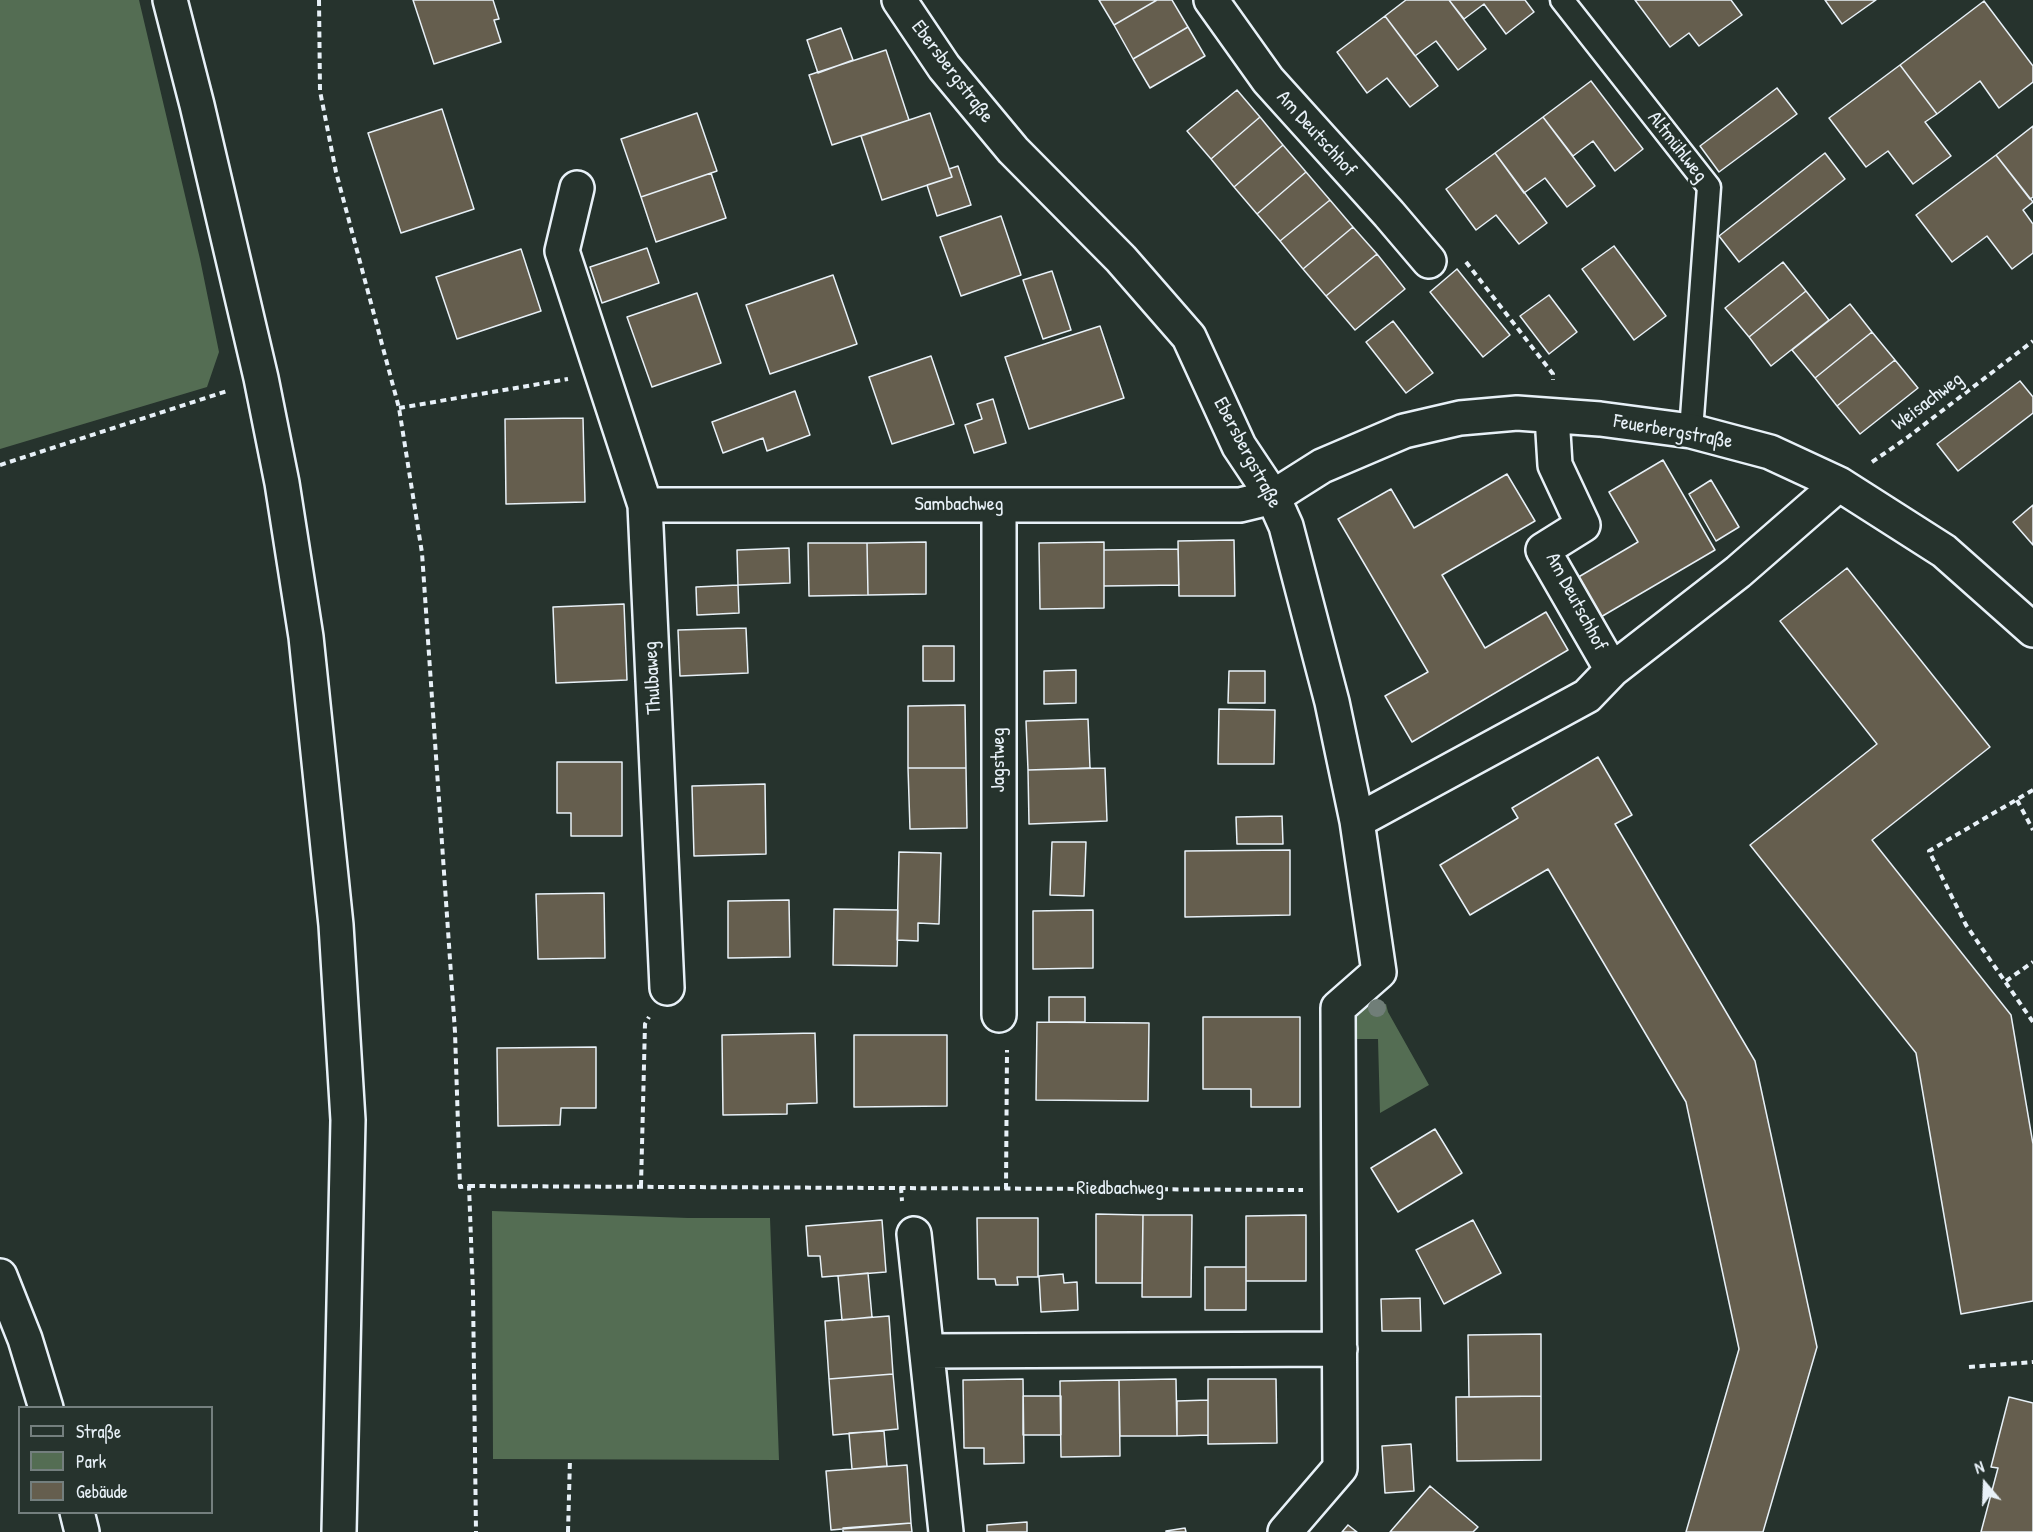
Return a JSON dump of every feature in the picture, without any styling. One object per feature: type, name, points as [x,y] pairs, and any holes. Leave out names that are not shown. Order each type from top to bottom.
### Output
[{"type":"street","points":[[170,0],[261,378],[282,483],[306,637],[336,925],[348,1120],[339,1532]]},
{"type":"street","name":"Ebersbergstraße","points":[[899,0],[944,67],[1013,150],[1121,258],[1189,337],[1239,446],[1273,497],[1286,526],[1332,702],[1357,821],[1379,972],[1338,1008],[1340,1190]]},
{"type":"street","name":"Am Deutschhof","points":[[1211,0],[1268,80],[1429,261]]},
{"type":"street","name":"Thulbaweg","points":[[577,188],[562,251],[645,505],[667,988]]},
{"type":"street","name":"Feuerbergstraße","points":[[1273,497],[1322,466],[1404,431],[1460,418],[1517,413],[1600,419],[1691,431],[1770,452],[1839,484],[1944,550],[2033,630]]},
{"type":"street","name":"Am Deutschhof","points":[[1552,416],[1555,465],[1583,525],[1543,550],[1612,670]]},
{"type":"street","name":"Am Deutschhof","points":[[1357,821],[1587,696],[1612,670],[1738,572],[1839,484]]},
{"type":"street","name":"Sambachweg","points":[[645,505],[1240,505],[1273,497]]},
{"type":"street","name":"Jagstweg","points":[[999,505],[999,1015]]},
{"type":"street","points":[[1285,1532],[1340,1468],[1340,1190]]},
{"type":"street","points":[[914,1234],[946,1532]]},
{"type":"street","points":[[0,1276],[25,1339],[46,1406]]},
{"type":"street","points":[[928,1351],[1340,1349]]},
{"type":"street","points":[[77,1514],[82,1532]]},
{"type":"lane","name":"Altmühlweg","points":[[1562,0],[1709,187],[1691,431]]},
{"type":"path","points":[[319,0],[320,91],[339,183],[399,408],[422,553],[455,1032],[460,1187],[469,1186],[473,1293],[476,1532]]},
{"type":"path","points":[[1429,261],[1452,244],[1553,374],[1552,416]]},
{"type":"path","name":"Weisachweg","points":[[1839,484],[1908,437],[2033,341]]},
{"type":"path","points":[[399,408],[601,374]]},
{"type":"path","points":[[0,465],[195,402],[261,378]]},
{"type":"path","points":[[2033,790],[1929,851],[1966,925],[2033,1022]]},
{"type":"path","points":[[2017,800],[2033,830]]},
{"type":"path","points":[[2006,981],[2033,962]]},
{"type":"path","points":[[641,1186],[645,1024],[667,988]]},
{"type":"path","points":[[999,1015],[1007,1031],[1006,1189]]},
{"type":"path","name":"Riedbachweg","points":[[469,1186],[1340,1190]]},
{"type":"path","points":[[1969,1367],[2033,1362]]},
{"type":"path","points":[[568,1532],[570,1459]]},
{"type":"green space","points":[[0,0],[139,0],[200,259],[219,352],[207,387],[0,449]]},
{"type":"green space","points":[[1386,1004],[1388,1012],[1429,1085],[1380,1113],[1378,1039],[1351,1039],[1346,1011]]},
{"type":"green space","points":[[492,1211],[688,1218],[770,1218],[779,1460],[493,1459]]},
{"type":"building","points":[[413,0],[493,0],[499,19],[494,20],[501,42],[434,64]]},
{"type":"building","points":[[1099,0],[1157,0],[1114,25]]},
{"type":"building","points":[[1157,0],[1172,0],[1188,27],[1133,59],[1114,25]]},
{"type":"building","points":[[1406,0],[1449,0],[1486,49],[1458,70],[1436,41],[1415,56],[1385,16]]},
{"type":"building","points":[[1449,0],[1525,0],[1534,12],[1506,34],[1484,4],[1464,19]]},
{"type":"building","points":[[1635,0],[1731,0],[1742,15],[1699,46],[1689,33],[1670,47]]},
{"type":"building","points":[[1825,0],[1876,0],[1842,24]]},
{"type":"building","points":[[1984,1],[2033,66],[2033,82],[1999,108],[1980,81],[1937,114],[1900,65]]},
{"type":"building","points":[[1385,16],[1438,86],[1410,107],[1387,78],[1367,93],[1337,52]]},
{"type":"building","points":[[1188,27],[1205,56],[1150,88],[1133,59]]},
{"type":"building","points":[[841,28],[853,60],[818,73],[807,40]]},
{"type":"building","points":[[886,50],[909,120],[832,145],[809,75]]},
{"type":"building","points":[[1900,65],[1937,114],[1925,122],[1951,156],[1913,184],[1888,151],[1866,167],[1829,118]]},
{"type":"building","points":[[1591,81],[1643,149],[1615,171],[1593,141],[1573,156],[1543,117]]},
{"type":"building","points":[[1777,88],[1797,114],[1719,172],[1700,146]]},
{"type":"building","points":[[1237,90],[1260,117],[1211,159],[1187,131]]},
{"type":"building","points":[[442,109],[474,209],[401,233],[368,133]]},
{"type":"building","points":[[697,113],[717,171],[641,197],[621,139]]},
{"type":"building","points":[[930,113],[952,177],[882,200],[861,136]]},
{"type":"building","points":[[1260,117],[1283,145],[1234,187],[1211,159]]},
{"type":"building","points":[[1543,117],[1595,186],[1567,207],[1545,178],[1524,193],[1495,153]]},
{"type":"building","points":[[2033,126],[2033,197],[2030,199],[1996,155]]},
{"type":"building","points":[[1283,145],[1306,172],[1257,214],[1234,187]]},
{"type":"building","points":[[1495,153],[1547,223],[1519,244],[1496,215],[1476,230],[1446,189]]},
{"type":"building","points":[[1825,153],[1845,179],[1739,262],[1719,236]]},
{"type":"building","points":[[1996,155],[2033,202],[2023,210],[2033,224],[2033,253],[2012,269],[1987,236],[1952,262],[1916,215]]},
{"type":"building","points":[[958,166],[971,205],[937,216],[927,185],[952,177],[949,169]]},
{"type":"building","points":[[1306,172],[1330,200],[1280,241],[1257,214]]},
{"type":"building","points":[[711,173],[726,218],[656,242],[641,197]]},
{"type":"building","points":[[1330,200],[1353,227],[1303,269],[1280,241]]},
{"type":"building","points":[[1001,216],[1021,275],[961,296],[940,237]]},
{"type":"building","points":[[1353,227],[1377,254],[1326,296],[1303,269]]},
{"type":"building","points":[[1614,246],[1666,316],[1634,340],[1582,269]]},
{"type":"building","points":[[647,248],[659,283],[602,303],[590,267]]},
{"type":"building","points":[[521,249],[541,311],[457,339],[436,277]]},
{"type":"building","points":[[1377,254],[1405,289],[1355,330],[1326,296]]},
{"type":"building","points":[[1783,262],[1806,291],[1749,337],[1725,308]]},
{"type":"building","points":[[1457,269],[1510,335],[1483,357],[1430,292]]},
{"type":"building","points":[[1052,271],[1071,330],[1043,339],[1023,280]]},
{"type":"building","points":[[833,275],[857,344],[770,374],[746,305]]},
{"type":"building","points":[[1806,291],[1829,320],[1771,366],[1749,337]]},
{"type":"building","points":[[697,293],[721,363],[652,387],[627,317]]},
{"type":"building","points":[[1549,295],[1577,332],[1549,354],[1520,316]]},
{"type":"building","points":[[1850,304],[1872,332],[1815,378],[1792,350]]},
{"type":"building","points":[[1393,321],[1433,373],[1406,393],[1366,342]]},
{"type":"building","points":[[1100,326],[1124,398],[1029,429],[1005,357]]},
{"type":"building","points":[[1872,332],[1895,360],[1837,406],[1815,378]]},
{"type":"building","points":[[931,356],[954,424],[892,444],[869,377]]},
{"type":"building","points":[[1895,360],[1918,388],[1860,434],[1837,406]]},
{"type":"building","points":[[2020,381],[2033,397],[2033,413],[1958,471],[1937,444]]},
{"type":"building","points":[[795,391],[810,435],[767,451],[763,438],[723,453],[712,422]]},
{"type":"building","points":[[993,399],[1006,443],[974,453],[965,425],[982,419],[977,404]]},
{"type":"building","points":[[583,418],[585,502],[506,504],[505,419]]},
{"type":"building","points":[[1663,460],[1715,550],[1594,621],[1570,582],[1638,542],[1609,492]]},
{"type":"building","points":[[1507,474],[1535,521],[1442,575],[1485,648],[1546,612],[1568,650],[1412,742],[1385,696],[1428,672],[1338,519],[1391,489],[1414,528]]},
{"type":"building","points":[[1711,480],[1739,527],[1716,541],[1689,494]]},
{"type":"building","points":[[2033,505],[2033,545],[2013,522]]},
{"type":"building","points":[[1234,540],[1235,596],[1179,596],[1178,541]]},
{"type":"building","points":[[926,542],[926,594],[868,595],[867,543]]},
{"type":"building","points":[[1104,542],[1104,608],[1040,609],[1039,543]]},
{"type":"building","points":[[808,543],[867,543],[868,595],[809,596]]},
{"type":"building","points":[[789,548],[790,583],[738,585],[737,550]]},
{"type":"building","points":[[1178,549],[1179,585],[1104,586],[1104,550]]},
{"type":"building","points":[[1847,568],[1990,747],[1872,840],[2011,1015],[2033,1144],[2033,1301],[1961,1314],[1916,1053],[1750,845],[1877,744],[1780,621]]},
{"type":"building","points":[[738,585],[739,613],[697,615],[696,587]]},
{"type":"building","points":[[624,604],[627,680],[556,683],[553,607]]},
{"type":"building","points":[[746,628],[748,673],[680,676],[678,630]]},
{"type":"building","points":[[923,646],[954,646],[954,681],[923,681]]},
{"type":"building","points":[[1076,670],[1076,703],[1044,704],[1044,671]]},
{"type":"building","points":[[1229,671],[1265,671],[1265,703],[1228,703]]},
{"type":"building","points":[[965,705],[966,768],[908,768],[908,706]]},
{"type":"building","points":[[1219,709],[1275,710],[1274,764],[1218,764]]},
{"type":"building","points":[[1088,719],[1090,768],[1028,770],[1026,721]]},
{"type":"building","points":[[1598,757],[1632,815],[1615,824],[1755,1061],[1817,1347],[1763,1532],[1686,1532],[1739,1349],[1686,1102],[1548,869],[1470,915],[1440,865],[1518,818],[1512,808]]},
{"type":"building","points":[[557,762],[622,762],[622,836],[571,836],[571,813],[557,813]]},
{"type":"building","points":[[908,768],[966,768],[967,828],[910,829]]},
{"type":"building","points":[[1105,768],[1107,821],[1029,824],[1028,770]]},
{"type":"building","points":[[765,784],[766,854],[694,856],[692,786]]},
{"type":"building","points":[[1282,816],[1283,844],[1237,844],[1236,817]]},
{"type":"building","points":[[1052,842],[1086,842],[1084,896],[1050,895]]},
{"type":"building","points":[[1290,850],[1290,915],[1185,917],[1185,851]]},
{"type":"building","points":[[899,852],[941,853],[939,924],[918,923],[918,941],[897,940]]},
{"type":"building","points":[[604,893],[605,958],[538,959],[536,894]]},
{"type":"building","points":[[789,900],[790,957],[728,958],[728,901]]},
{"type":"building","points":[[834,909],[898,910],[897,966],[833,965]]},
{"type":"building","points":[[1093,910],[1093,968],[1033,969],[1033,911]]},
{"type":"building","points":[[1049,997],[1085,997],[1085,1022],[1049,1022]]},
{"type":"building","points":[[1203,1017],[1300,1017],[1300,1107],[1251,1107],[1251,1089],[1203,1089]]},
{"type":"building","points":[[1037,1022],[1149,1023],[1148,1101],[1036,1100]]},
{"type":"building","points":[[815,1033],[817,1103],[787,1104],[787,1114],[723,1115],[722,1035]]},
{"type":"building","points":[[854,1035],[947,1035],[947,1106],[854,1107]]},
{"type":"building","points":[[596,1047],[596,1108],[561,1108],[560,1125],[498,1126],[497,1048]]},
{"type":"building","points":[[1435,1129],[1462,1173],[1398,1212],[1371,1168]]},
{"type":"building","points":[[1096,1214],[1143,1215],[1142,1283],[1096,1283]]},
{"type":"building","points":[[1143,1215],[1192,1215],[1191,1297],[1142,1297]]},
{"type":"building","points":[[1306,1215],[1306,1281],[1246,1281],[1246,1216]]},
{"type":"building","points":[[977,1218],[1038,1218],[1038,1277],[1017,1277],[1018,1285],[996,1285],[995,1279],[978,1279]]},
{"type":"building","points":[[882,1220],[886,1272],[822,1277],[820,1256],[808,1256],[806,1226]]},
{"type":"building","points":[[1473,1220],[1501,1273],[1444,1304],[1416,1250]]},
{"type":"building","points":[[1205,1267],[1246,1267],[1246,1310],[1205,1310]]},
{"type":"building","points":[[868,1273],[872,1317],[842,1320],[838,1276]]},
{"type":"building","points":[[1063,1274],[1064,1283],[1077,1282],[1078,1310],[1041,1312],[1039,1276]]},
{"type":"building","points":[[1420,1298],[1421,1331],[1382,1331],[1381,1299]]},
{"type":"building","points":[[889,1316],[893,1374],[829,1379],[825,1321]]},
{"type":"building","points":[[1541,1334],[1541,1396],[1469,1397],[1468,1335]]},
{"type":"building","points":[[893,1374],[898,1429],[833,1435],[829,1379]]},
{"type":"building","points":[[1023,1379],[1024,1463],[984,1464],[984,1448],[964,1448],[963,1380]]},
{"type":"building","points":[[1176,1379],[1177,1436],[1120,1436],[1119,1380]]},
{"type":"building","points":[[1208,1379],[1276,1379],[1277,1443],[1208,1444]]},
{"type":"building","points":[[1119,1380],[1120,1456],[1061,1457],[1060,1381]]},
{"type":"building","points":[[1023,1396],[1061,1396],[1061,1435],[1023,1435]]},
{"type":"building","points":[[1541,1396],[1541,1460],[1457,1461],[1456,1397]]},
{"type":"building","points":[[2009,1397],[2033,1403],[2033,1532],[1981,1532],[1998,1468],[1991,1467]]},
{"type":"building","points":[[1208,1400],[1208,1435],[1177,1436],[1177,1401]]},
{"type":"building","points":[[884,1431],[887,1466],[852,1469],[849,1433]]},
{"type":"building","points":[[1411,1444],[1414,1491],[1385,1493],[1382,1446]]},
{"type":"building","points":[[907,1465],[911,1523],[831,1530],[826,1471]]},
{"type":"building","points":[[1430,1486],[1478,1527],[1473,1532],[1390,1532]]},
{"type":"building","points":[[1027,1522],[1027,1532],[987,1532],[987,1525]]},
{"type":"building","points":[[911,1523],[912,1532],[843,1532],[843,1528]]},
{"type":"building","points":[[1348,1525],[1357,1532],[1342,1532]]},
{"type":"building","points":[[1185,1528],[1186,1532],[1166,1532],[1166,1531]]}]
